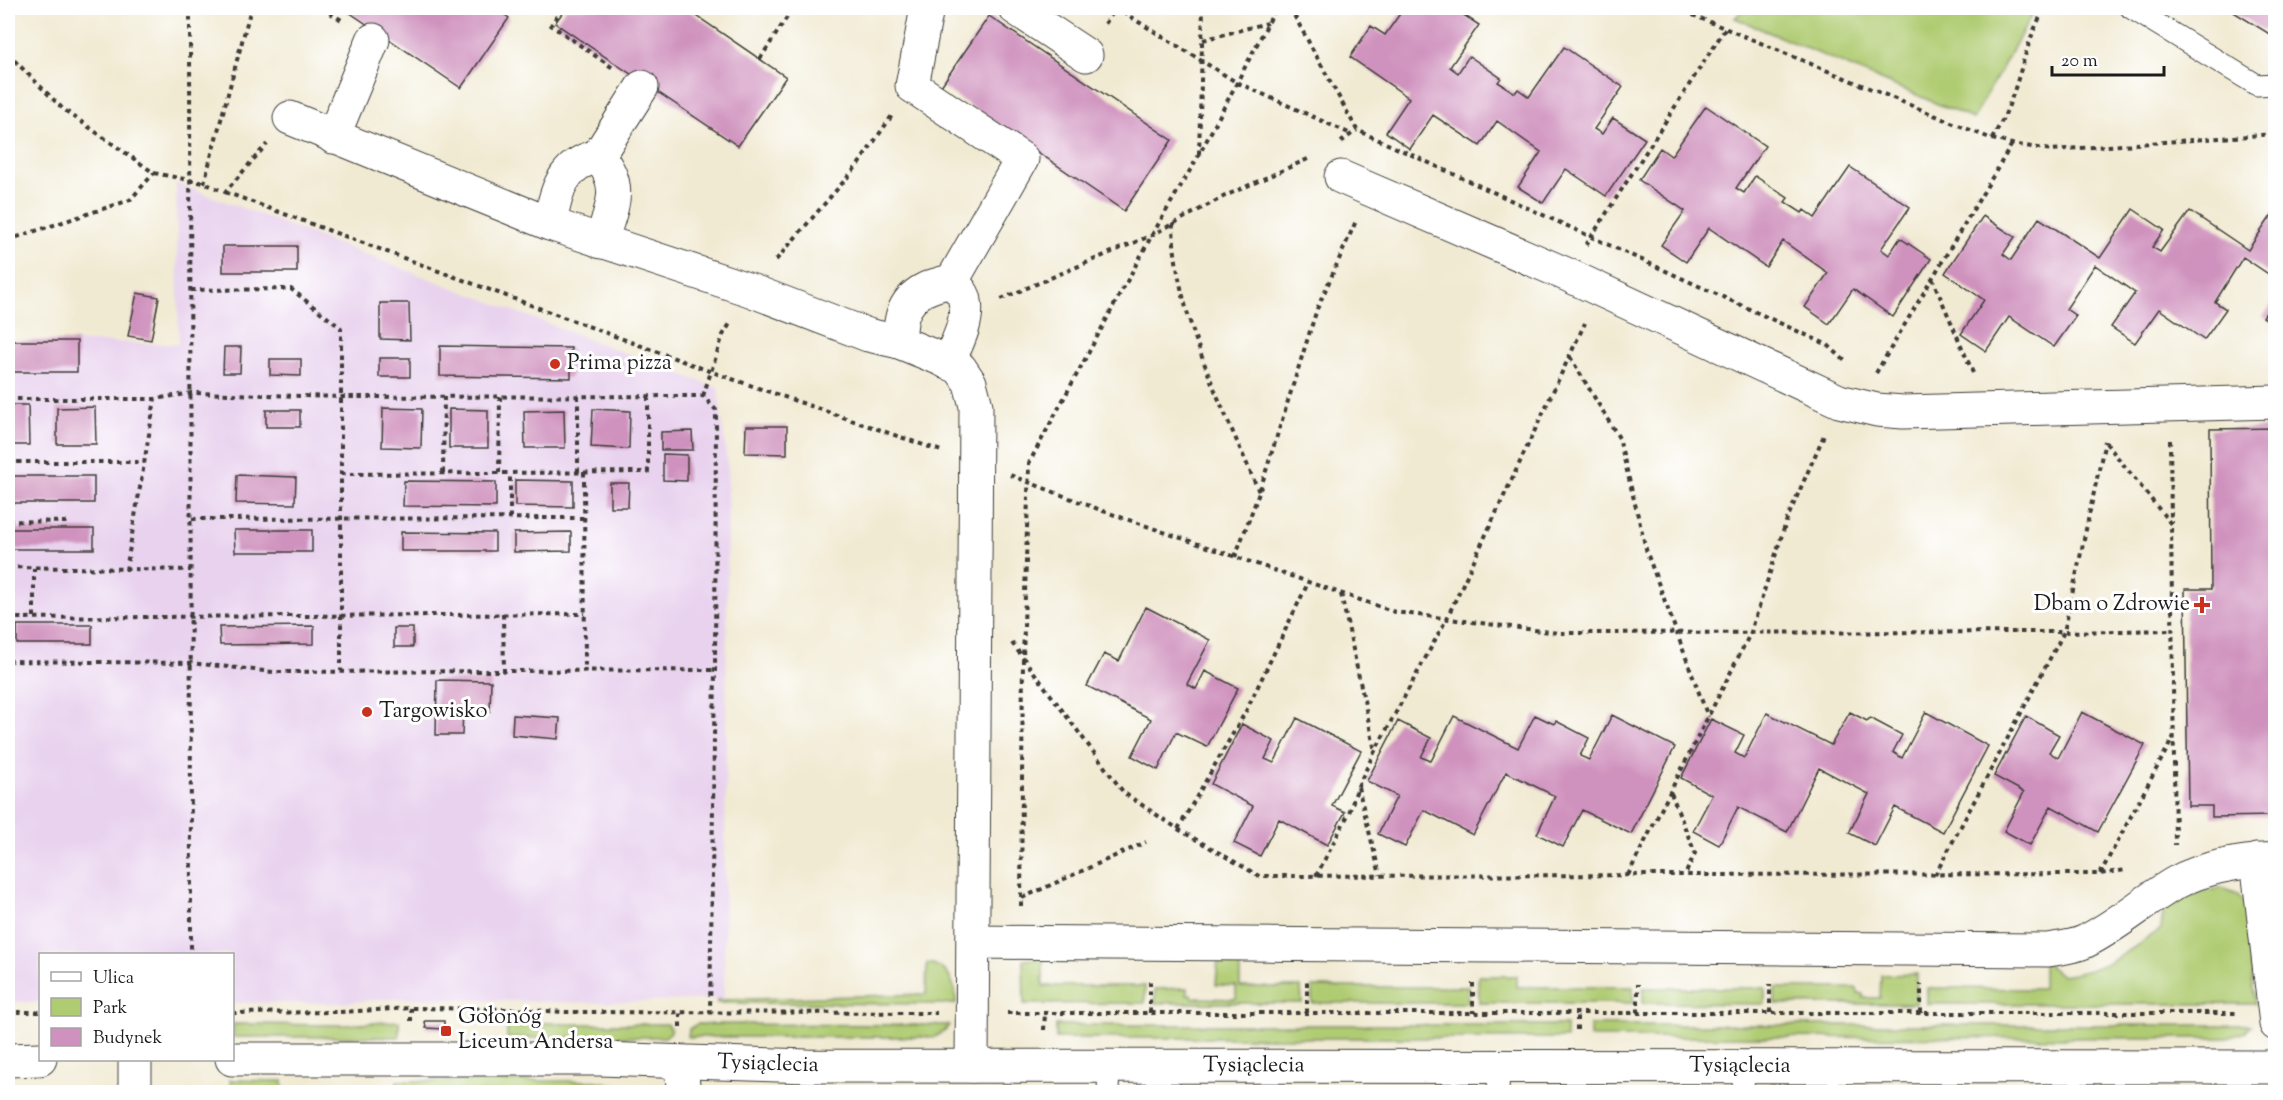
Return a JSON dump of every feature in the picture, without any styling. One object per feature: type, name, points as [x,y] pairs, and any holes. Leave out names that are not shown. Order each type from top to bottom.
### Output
[{"type":"street","points":[[927,8],[912,86],[1022,159],[952,281]]},
{"type":"street","points":[[1015,8],[1086,55]]},
{"type":"street","points":[[333,137],[373,40]]},
{"type":"street","points":[[550,224],[555,200],[564,177],[581,160],[598,156],[642,87]]},
{"type":"street","points":[[290,118],[550,224],[750,290],[868,335],[899,342],[960,368],[970,383],[976,406],[972,1066]]},
{"type":"street","points":[[598,156],[610,169],[615,189],[601,242]]},
{"type":"street","points":[[1343,173],[1849,403],[1903,412],[2276,402]]},
{"type":"street","points":[[948,363],[959,339],[966,300],[952,281]]},
{"type":"street","points":[[899,342],[903,312],[917,294],[929,285],[952,281]]},
{"type":"street","points":[[974,942],[2048,950],[2082,944],[2178,882],[2206,871],[2266,859],[2276,1024]]},
{"type":"street","points":[[8,1060],[39,1059]]},
{"type":"street","name":"Tysiąclecia","points":[[234,1059],[600,1059],[682,1077],[757,1066],[972,1066],[1108,1079],[1743,1080],[2276,1067]]},
{"type":"street","points":[[135,1061],[135,1092]]},
{"type":"lane","points":[[2131,8],[2258,86],[2276,84]]},
{"type":"path","points":[[190,8],[191,953]]},
{"type":"path","points":[[204,183],[251,8]]},
{"type":"path","points":[[562,8],[550,25],[642,87]]},
{"type":"path","points":[[693,13],[698,8]]},
{"type":"path","points":[[760,59],[793,8]]},
{"type":"path","points":[[1086,55],[1115,8],[1170,43],[1201,58],[1236,82],[1352,134]]},
{"type":"path","points":[[1199,155],[1203,8]]},
{"type":"path","points":[[1018,942],[1022,898],[1023,658],[1029,463],[1152,235],[1199,155],[1276,8]]},
{"type":"path","points":[[1292,8],[1357,130],[1828,345],[1845,362]]},
{"type":"path","points":[[1676,8],[1992,139],[2012,144],[2052,150],[2276,134]]},
{"type":"path","points":[[1992,139],[2009,105],[2024,56],[2045,8]]},
{"type":"path","points":[[1203,40],[1268,23]]},
{"type":"path","points":[[1568,275],[1725,29]]},
{"type":"path","points":[[8,54],[63,109],[154,173],[204,183],[712,372],[1395,612],[1558,633],[2172,630]]},
{"type":"path","points":[[703,396],[723,335],[750,290],[858,165],[912,86]]},
{"type":"path","points":[[225,192],[290,118]]},
{"type":"path","points":[[1339,143],[1357,130]]},
{"type":"path","points":[[1628,875],[1750,632],[1787,519],[1849,403],[1878,371],[1931,277],[2012,144]]},
{"type":"path","points":[[8,240],[130,200],[154,173]]},
{"type":"path","points":[[965,314],[1152,235],[1225,196],[1343,173],[1317,309],[1259,493],[1235,557]]},
{"type":"path","points":[[1173,223],[1173,252],[1185,305],[1215,388],[1259,493]]},
{"type":"path","points":[[1931,277],[1975,379]]},
{"type":"path","points":[[191,290],[291,289],[341,328],[341,671]]},
{"type":"path","points":[[1316,876],[1349,813],[1358,786],[1375,751],[1446,620],[1600,290]]},
{"type":"path","points":[[1569,356],[1619,438],[1647,554],[1708,717]]},
{"type":"path","points":[[1867,368],[1888,372]]},
{"type":"path","points":[[8,399],[155,399],[192,393],[341,397],[703,396],[716,410],[710,1013]]},
{"type":"path","points":[[578,396],[578,472]]},
{"type":"path","points":[[341,474],[648,472],[648,396]]},
{"type":"path","points":[[443,473],[444,397]]},
{"type":"path","points":[[499,473],[500,397]]},
{"type":"path","points":[[126,570],[155,399]]},
{"type":"path","points":[[2170,405],[2170,524],[2178,882]]},
{"type":"path","points":[[1935,875],[2064,632],[2105,443],[2106,406]]},
{"type":"path","points":[[2105,443],[2170,524]]},
{"type":"path","points":[[8,462],[144,462]]},
{"type":"path","points":[[510,472],[510,518]]},
{"type":"path","points":[[585,472],[585,671]]},
{"type":"path","points":[[192,519],[585,518]]},
{"type":"path","points":[[8,522],[68,522]]},
{"type":"path","points":[[8,567],[191,570]]},
{"type":"path","points":[[34,568],[34,617]]},
{"type":"path","points":[[1178,829],[1246,711],[1308,583]]},
{"type":"path","points":[[1340,594],[1375,751]]},
{"type":"path","points":[[503,614],[504,671]]},
{"type":"path","points":[[8,618],[585,614]]},
{"type":"path","points":[[1011,641],[1124,793],[1178,829],[1259,876],[2100,874],[2116,873],[2136,867]]},
{"type":"path","points":[[8,661],[191,663],[273,672],[715,670]]},
{"type":"path","points":[[2100,874],[2174,736]]},
{"type":"path","points":[[1358,786],[1380,875]]},
{"type":"path","points":[[1670,792],[1695,854],[1685,875]]},
{"type":"path","points":[[1022,898],[1146,842]]},
{"type":"path","points":[[1473,983],[1473,1013]]},
{"type":"path","points":[[234,1012],[346,1012],[411,1008],[565,1012],[942,1013]]},
{"type":"path","points":[[411,1008],[411,1021]]},
{"type":"path","points":[[494,1009],[495,1021]]},
{"type":"path","points":[[8,1012],[39,1012]]},
{"type":"path","points":[[1000,1013],[2242,1013]]},
{"type":"path","points":[[1044,1037],[1045,1013]]},
{"type":"path","points":[[1577,1013],[1577,1038]]},
{"type":"shaded area","name":"Targowisko","points":[[176,183],[718,388],[728,470],[724,999],[591,1003],[403,998],[339,1003],[234,1003],[234,953],[39,953],[39,1002],[8,1002],[8,340],[179,344]]},
{"type":"green space","points":[[1745,8],[2036,8],[1973,119],[1735,18]]},
{"type":"green space","points":[[2220,888],[2238,894],[2245,905],[2255,1004],[1927,1004],[1927,988],[2043,989],[2043,961],[2062,976],[2091,970],[2126,953],[2161,929],[2164,907],[2187,896]]},
{"type":"green space","points":[[1043,958],[1043,986],[1145,986],[1145,1003],[1024,1004],[1023,960]]},
{"type":"green space","points":[[1218,959],[1240,959],[1240,987],[1301,987],[1302,1003],[1155,1003],[1155,989],[1187,988],[1187,994],[1191,994],[1192,998],[1236,999],[1236,986],[1216,985]]},
{"type":"green space","points":[[927,963],[940,967],[949,977],[954,989],[956,1004],[717,1003],[717,1000],[926,994]]},
{"type":"green space","points":[[1917,974],[1916,1004],[1775,1004],[1775,988],[1857,988],[1858,993],[1863,994],[1863,998],[1880,998],[1881,975]]},
{"type":"green space","points":[[1478,976],[1517,976],[1517,987],[1633,987],[1633,1003],[1479,1003]]},
{"type":"green space","points":[[1312,987],[1468,987],[1468,1003],[1312,1003]]},
{"type":"green space","points":[[1643,988],[1765,988],[1765,1004],[1643,1003]]},
{"type":"green space","points":[[399,1021],[399,1037],[234,1037],[234,1024],[344,1025]]},
{"type":"green space","points":[[507,1021],[567,1024],[667,1024],[671,1032],[665,1037],[507,1038]]},
{"type":"green space","points":[[697,1024],[949,1025],[945,1031],[935,1037],[688,1037],[689,1029]]},
{"type":"green space","points":[[1056,1025],[1566,1025],[1566,1038],[1056,1038]]},
{"type":"green space","points":[[1590,1025],[2251,1025],[2245,1032],[2227,1038],[1590,1037]]},
{"type":"green space","points":[[230,1080],[283,1081],[284,1092],[231,1092]]},
{"type":"green space","points":[[397,1081],[596,1081],[622,1086],[585,1092],[397,1092]]},
{"type":"building","points":[[343,8],[495,8],[509,18],[461,88]]},
{"type":"building","points":[[566,8],[685,8],[786,77],[738,146],[555,23]]},
{"type":"building","points":[[1404,8],[1453,8],[1479,25],[1450,67],[1458,73],[1469,56],[1501,78],[1498,82],[1515,93],[1518,89],[1529,97],[1564,47],[1623,87],[1594,129],[1602,134],[1613,118],[1645,139],[1606,196],[1566,169],[1543,203],[1518,187],[1541,152],[1497,121],[1480,146],[1433,115],[1410,149],[1386,132],[1409,98],[1350,57],[1371,26],[1385,35]]},
{"type":"building","points":[[2227,8],[2276,8],[2276,38]]},
{"type":"building","points":[[989,16],[1172,140],[1124,211],[941,86]]},
{"type":"building","points":[[1706,106],[1765,146],[1736,188],[1744,193],[1755,176],[1788,198],[1785,202],[1802,213],[1804,210],[1815,218],[1850,167],[1910,207],[1881,249],[1889,255],[1900,238],[1931,259],[1893,317],[1853,289],[1829,324],[1805,307],[1828,273],[1783,241],[1766,267],[1709,228],[1686,262],[1661,245],[1685,211],[1639,180],[1660,148],[1671,156]]},
{"type":"building","points":[[2133,209],[2164,230],[2152,247],[2160,252],[2190,211],[2248,250],[2276,209],[2276,279],[2243,257],[2215,302],[2226,309],[2204,340],[2159,309],[2135,343],[2111,327],[2135,293],[2095,265],[2066,309],[2076,316],[2054,347],[2009,317],[1986,351],[1961,334],[1984,300],[1945,273],[1983,216],[2015,237],[2003,254],[2011,260],[2039,218],[2100,258]]},
{"type":"building","points":[[223,246],[297,246],[297,272],[223,272]]},
{"type":"building","points":[[137,293],[159,297],[151,340],[128,336]]},
{"type":"building","points":[[2276,298],[2276,325],[2263,317]]},
{"type":"building","points":[[380,303],[409,303],[410,340],[380,339]]},
{"type":"building","points":[[8,341],[77,341],[77,372],[8,372]]},
{"type":"building","points":[[440,346],[571,348],[571,378],[440,376]]},
{"type":"building","points":[[224,347],[241,347],[240,373],[223,373]]},
{"type":"building","points":[[379,358],[410,358],[410,377],[379,377]]},
{"type":"building","points":[[270,359],[301,359],[301,376],[270,375]]},
{"type":"building","points":[[8,405],[28,405],[29,445],[8,445]]},
{"type":"building","points":[[95,407],[96,444],[57,444],[57,408]]},
{"type":"building","points":[[383,408],[422,409],[421,448],[382,447]]},
{"type":"building","points":[[449,409],[488,410],[488,448],[449,448]]},
{"type":"building","points":[[593,409],[630,411],[629,449],[591,447]]},
{"type":"building","points":[[266,410],[300,410],[300,427],[266,427]]},
{"type":"building","points":[[564,410],[565,448],[525,448],[524,411]]},
{"type":"building","points":[[746,426],[787,426],[787,454],[745,453]]},
{"type":"building","points":[[2276,428],[2276,816],[2212,817],[2212,806],[2188,806],[2185,589],[2211,589],[2210,429]]},
{"type":"building","points":[[692,431],[693,450],[661,450],[661,432]]},
{"type":"building","points":[[663,454],[687,455],[687,481],[663,480]]},
{"type":"building","points":[[237,475],[296,477],[295,504],[236,503]]},
{"type":"building","points":[[8,476],[94,476],[94,503],[8,503]]},
{"type":"building","points":[[515,480],[573,481],[573,507],[515,506]]},
{"type":"building","points":[[404,481],[496,482],[496,507],[403,506]]},
{"type":"building","points":[[610,483],[629,483],[628,507],[610,507]]},
{"type":"building","points":[[8,529],[94,529],[94,549],[8,549]]},
{"type":"building","points":[[234,530],[312,530],[312,552],[235,552]]},
{"type":"building","points":[[401,532],[495,533],[495,551],[401,551]]},
{"type":"building","points":[[571,532],[571,551],[514,552],[514,533]]},
{"type":"building","points":[[1146,607],[1210,640],[1187,684],[1196,689],[1205,671],[1238,688],[1207,747],[1176,732],[1158,770],[1132,756],[1151,719],[1087,686],[1104,654],[1119,661]]},
{"type":"building","points":[[17,625],[92,625],[92,644],[17,644]]},
{"type":"building","points":[[314,626],[314,644],[220,645],[219,627]]},
{"type":"building","points":[[394,628],[413,628],[413,647],[394,647]]},
{"type":"building","points":[[437,680],[491,681],[490,711],[463,710],[462,735],[436,735]]},
{"type":"building","points":[[1850,712],[1867,721],[1870,718],[1902,735],[1893,752],[1902,758],[1926,712],[1988,746],[1943,832],[1895,807],[1875,846],[1849,833],[1869,794],[1819,768],[1787,832],[1738,807],[1719,845],[1693,831],[1712,795],[1681,778],[1711,719],[1744,735],[1735,753],[1744,758],[1767,713],[1831,745]]},
{"type":"building","points":[[2082,712],[2145,745],[2098,832],[2051,806],[2030,845],[2004,831],[2024,792],[1994,776],[2026,716],[2059,735],[2049,752],[2058,758]]},
{"type":"building","points":[[513,715],[560,718],[558,739],[512,735]]},
{"type":"building","points":[[1535,715],[1554,724],[1556,721],[1589,738],[1580,756],[1589,760],[1612,715],[1675,747],[1631,834],[1582,810],[1563,847],[1537,834],[1555,796],[1506,772],[1473,835],[1424,810],[1405,847],[1378,834],[1397,796],[1367,781],[1398,721],[1431,738],[1421,757],[1431,761],[1454,716],[1518,748]]},
{"type":"building","points":[[1297,718],[1361,751],[1332,806],[1345,812],[1327,845],[1279,819],[1260,856],[1234,843],[1253,806],[1211,784],[1242,724],[1274,741],[1265,759],[1274,763]]},
{"type":"building","points":[[425,1021],[444,1021],[444,1029],[426,1028]]},
{"type":"place","name":"Prima pizza","points":[[555,364]]},
{"type":"place","name":"Dbam o Zdrowie","points":[[2202,605]]},
{"type":"place","name":"Targowisko","points":[[367,712]]},
{"type":"place","name":"Gołonóg Liceum Andersa","points":[[446,1031]]}]
